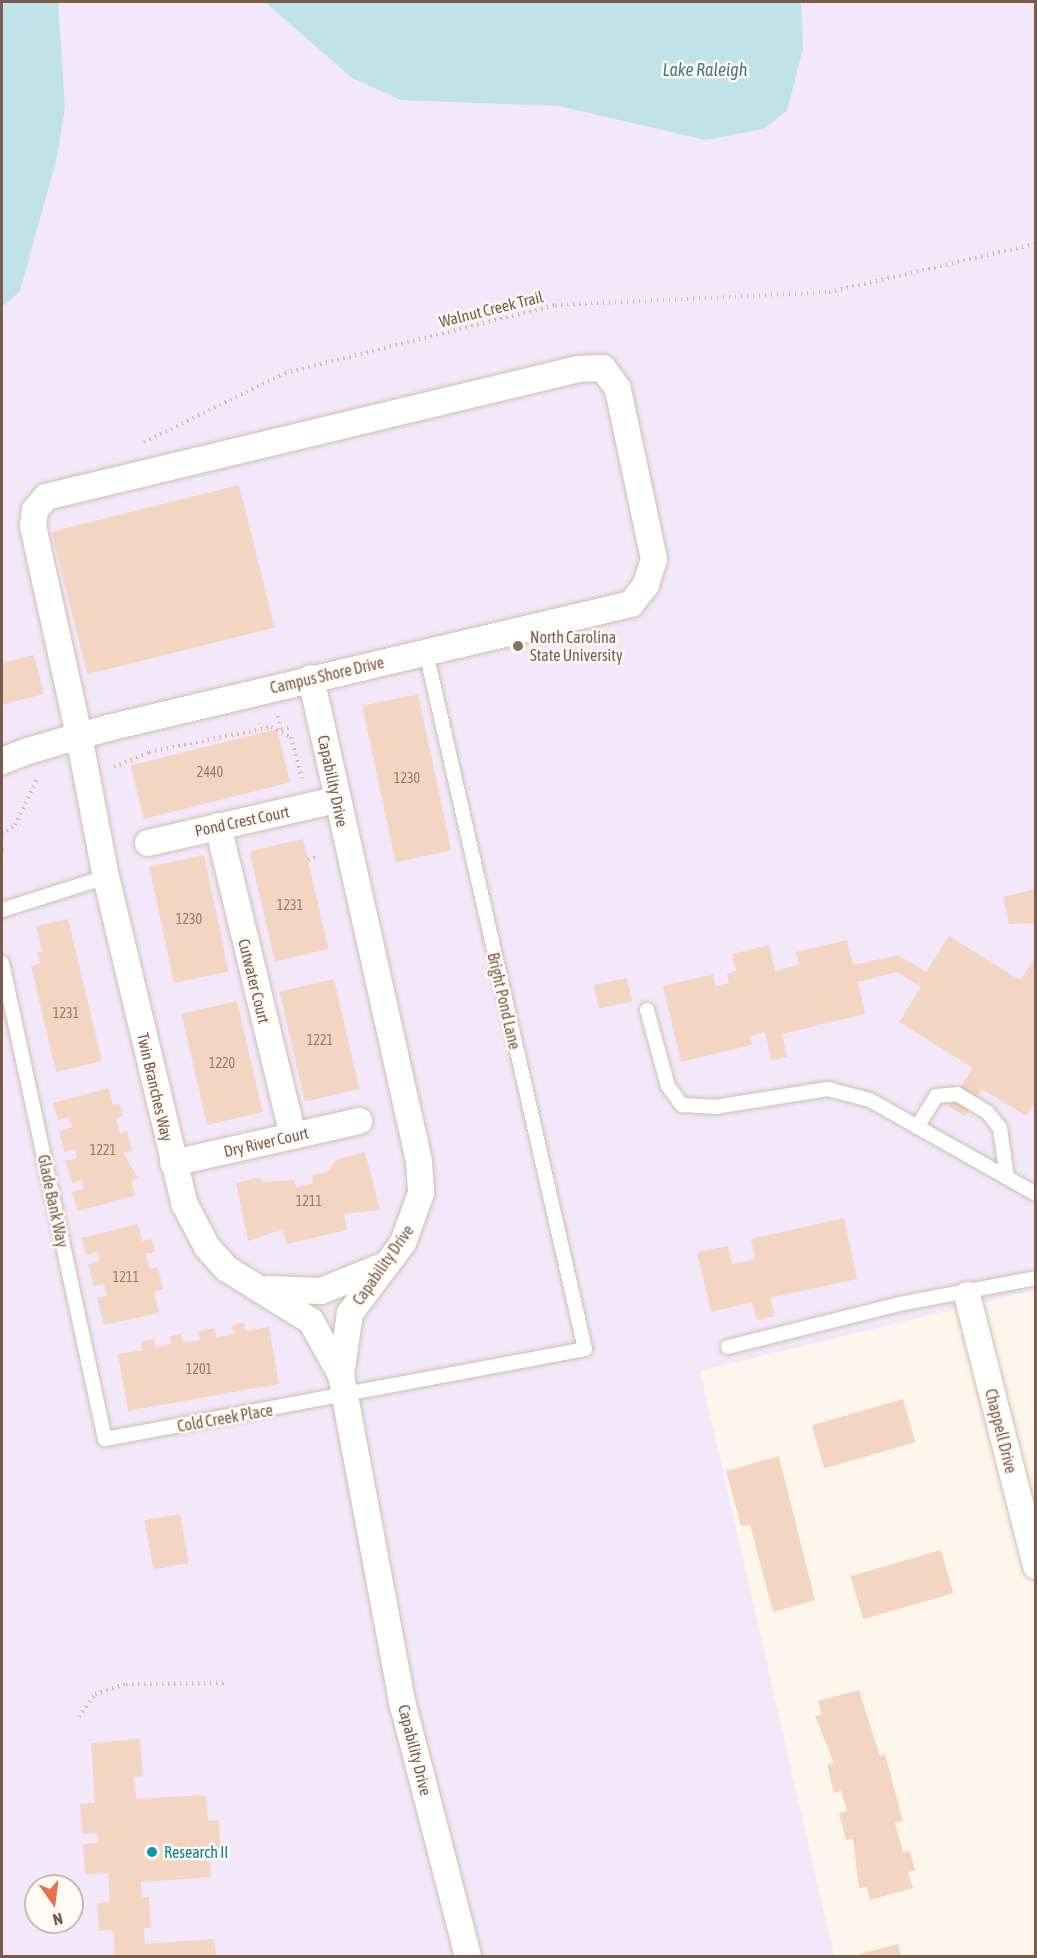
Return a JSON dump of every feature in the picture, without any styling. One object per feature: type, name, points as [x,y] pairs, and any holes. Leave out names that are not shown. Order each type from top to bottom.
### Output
[{"type":"street","name":"Twin Branches Way","points":[[342,1386],[311,1321],[254,1287],[207,1247],[184,1203],[106,877],[80,736],[33,526],[35,510],[46,497],[578,369],[603,368],[618,389],[654,559],[646,585]]},
{"type":"street","name":"Campus Shore Drive","points":[[2,761],[80,736],[311,678],[631,604],[646,585]]},
{"type":"street","name":"Capability Drive","points":[[311,678],[336,800],[419,1162],[415,1219],[350,1313],[342,1386],[403,1705],[468,1956]]},
{"type":"street","name":"Pond Crest Court","points":[[148,843],[336,800]]},
{"type":"street","name":"Cutwater Court","points":[[218,826],[293,1136]]},
{"type":"street","name":"Dry River Court","points":[[173,1163],[359,1121]]},
{"type":"street","points":[[254,1287],[321,1291],[385,1264]]},
{"type":"street","name":"Chappell Drive","points":[[967,1295],[1035,1566]]},
{"type":"lane","name":"Bright Pond Lane","points":[[426,652],[585,1348]]},
{"type":"lane","points":[[2,910],[106,877]]},
{"type":"lane","name":"Glade Bank Way","points":[[2,963],[105,1439]]},
{"type":"lane","points":[[647,1010],[668,1086],[682,1105],[715,1107],[828,1089],[870,1100],[1035,1194]]},
{"type":"lane","points":[[917,1127],[936,1096],[957,1094],[987,1112],[999,1128],[1007,1178]]},
{"type":"lane","points":[[728,1347],[899,1304],[967,1295],[1035,1278]]},
{"type":"lane","name":"Cold Creek Place","points":[[105,1439],[342,1386],[585,1348]]},
{"type":"path","name":"Walnut Creek Trail","points":[[137,446],[285,373],[555,305],[829,292],[1035,244]]},
{"type":"path","points":[[114,768],[149,752],[271,727],[291,737],[309,807]]},
{"type":"path","points":[[2,835],[15,825],[37,779]]},
{"type":"path","points":[[2,848],[2,854]]},
{"type":"path","points":[[308,860],[319,856]]},
{"type":"path","points":[[79,1717],[95,1694],[126,1684],[225,1683]]},
{"type":"shaded area","name":"North Carolina State University","points":[[2,2],[1035,2],[1035,1290],[700,1371],[834,1956],[2,1956]]},
{"type":"water","points":[[2,2],[58,2],[65,107],[57,157],[20,291],[2,307]]},
{"type":"water","name":"Lake Raleigh","points":[[265,2],[801,2],[803,48],[787,111],[763,129],[706,140],[559,106],[401,100],[352,78]]},
{"type":"building","points":[[239,485],[275,628],[87,674],[52,532]]},
{"type":"building","points":[[34,655],[44,694],[2,705],[2,663]]},
{"type":"building","points":[[418,694],[451,851],[396,862],[362,706]]},
{"type":"building","points":[[277,729],[290,782],[144,819],[130,766]]},
{"type":"building","points":[[303,839],[328,949],[275,961],[249,851]]},
{"type":"building","points":[[204,855],[229,971],[174,983],[149,867]]},
{"type":"building","points":[[1036,889],[1036,923],[1009,924],[1003,897]]},
{"type":"building","points":[[68,919],[102,1061],[56,1072],[31,966],[40,963],[37,953],[42,951],[36,926]]},
{"type":"building","points":[[949,936],[1020,980],[1036,957],[1036,1101],[1026,1116],[982,1089],[965,1116],[948,1106],[973,1068],[899,1022],[921,987],[897,972],[858,982],[865,1014],[782,1034],[787,1057],[771,1060],[765,1032],[750,1036],[752,1045],[681,1062],[663,986],[713,974],[715,986],[729,983],[727,973],[736,971],[732,954],[769,945],[775,971],[799,965],[796,952],[847,940],[853,965],[898,955],[926,972]]},
{"type":"building","points":[[627,978],[632,1001],[599,1009],[594,985]]},
{"type":"building","points":[[334,979],[359,1089],[305,1102],[279,992]]},
{"type":"building","points":[[237,1001],[263,1112],[207,1125],[181,1014]]},
{"type":"building","points":[[109,1088],[113,1105],[120,1104],[123,1116],[116,1118],[120,1133],[127,1131],[132,1151],[123,1153],[138,1178],[131,1181],[135,1196],[78,1211],[72,1192],[84,1188],[82,1180],[72,1183],[65,1161],[77,1158],[75,1149],[64,1152],[59,1131],[72,1127],[69,1117],[58,1120],[53,1103]]},
{"type":"building","points":[[365,1152],[380,1210],[344,1214],[347,1230],[287,1244],[282,1229],[248,1241],[236,1183],[260,1177],[262,1182],[294,1180],[296,1187],[313,1183],[312,1175],[327,1172],[338,1159]]},
{"type":"building","points":[[844,1218],[857,1279],[770,1298],[775,1316],[757,1320],[752,1302],[711,1312],[697,1252],[728,1246],[732,1264],[755,1259],[751,1239]]},
{"type":"building","points":[[138,1224],[142,1241],[152,1239],[155,1252],[146,1254],[149,1269],[158,1267],[163,1289],[154,1292],[159,1313],[104,1325],[97,1298],[107,1296],[104,1284],[94,1286],[88,1264],[100,1261],[97,1252],[86,1255],[82,1238]]},
{"type":"building","points":[[244,1323],[245,1331],[269,1327],[279,1384],[128,1411],[118,1354],[143,1350],[141,1341],[154,1339],[156,1347],[171,1344],[170,1336],[181,1334],[183,1342],[200,1340],[198,1331],[215,1328],[216,1337],[234,1334],[232,1325]]},
{"type":"building","points":[[903,1399],[915,1442],[824,1468],[812,1425]]},
{"type":"building","points":[[779,1456],[815,1600],[773,1612],[750,1525],[741,1526],[726,1471]]},
{"type":"building","points":[[180,1514],[189,1563],[153,1569],[145,1520]]},
{"type":"building","points":[[941,1550],[953,1593],[863,1619],[851,1576]]},
{"type":"building","points":[[859,1690],[880,1756],[885,1754],[903,1821],[895,1823],[903,1852],[910,1851],[915,1871],[908,1872],[913,1888],[870,1900],[867,1887],[859,1888],[853,1839],[846,1840],[839,1813],[847,1811],[841,1791],[834,1793],[827,1765],[834,1763],[815,1716],[822,1714],[818,1701]]},
{"type":"building","name":"Research II","points":[[140,1739],[143,1776],[134,1777],[136,1799],[206,1795],[208,1821],[219,1820],[221,1860],[210,1861],[211,1877],[141,1882],[142,1897],[149,1897],[151,1928],[144,1928],[145,1944],[214,1939],[216,1956],[115,1956],[113,1930],[99,1931],[97,1903],[110,1902],[108,1873],[85,1875],[83,1844],[98,1843],[97,1833],[82,1834],[80,1804],[95,1803],[91,1743]]},
{"type":"building","points":[[898,1944],[901,1956],[860,1956],[859,1954]]},
{"type":"place","name":"North Carolina State University","points":[[518,646]]},
{"type":"place","name":"Research II","points":[[152,1852]]}]
